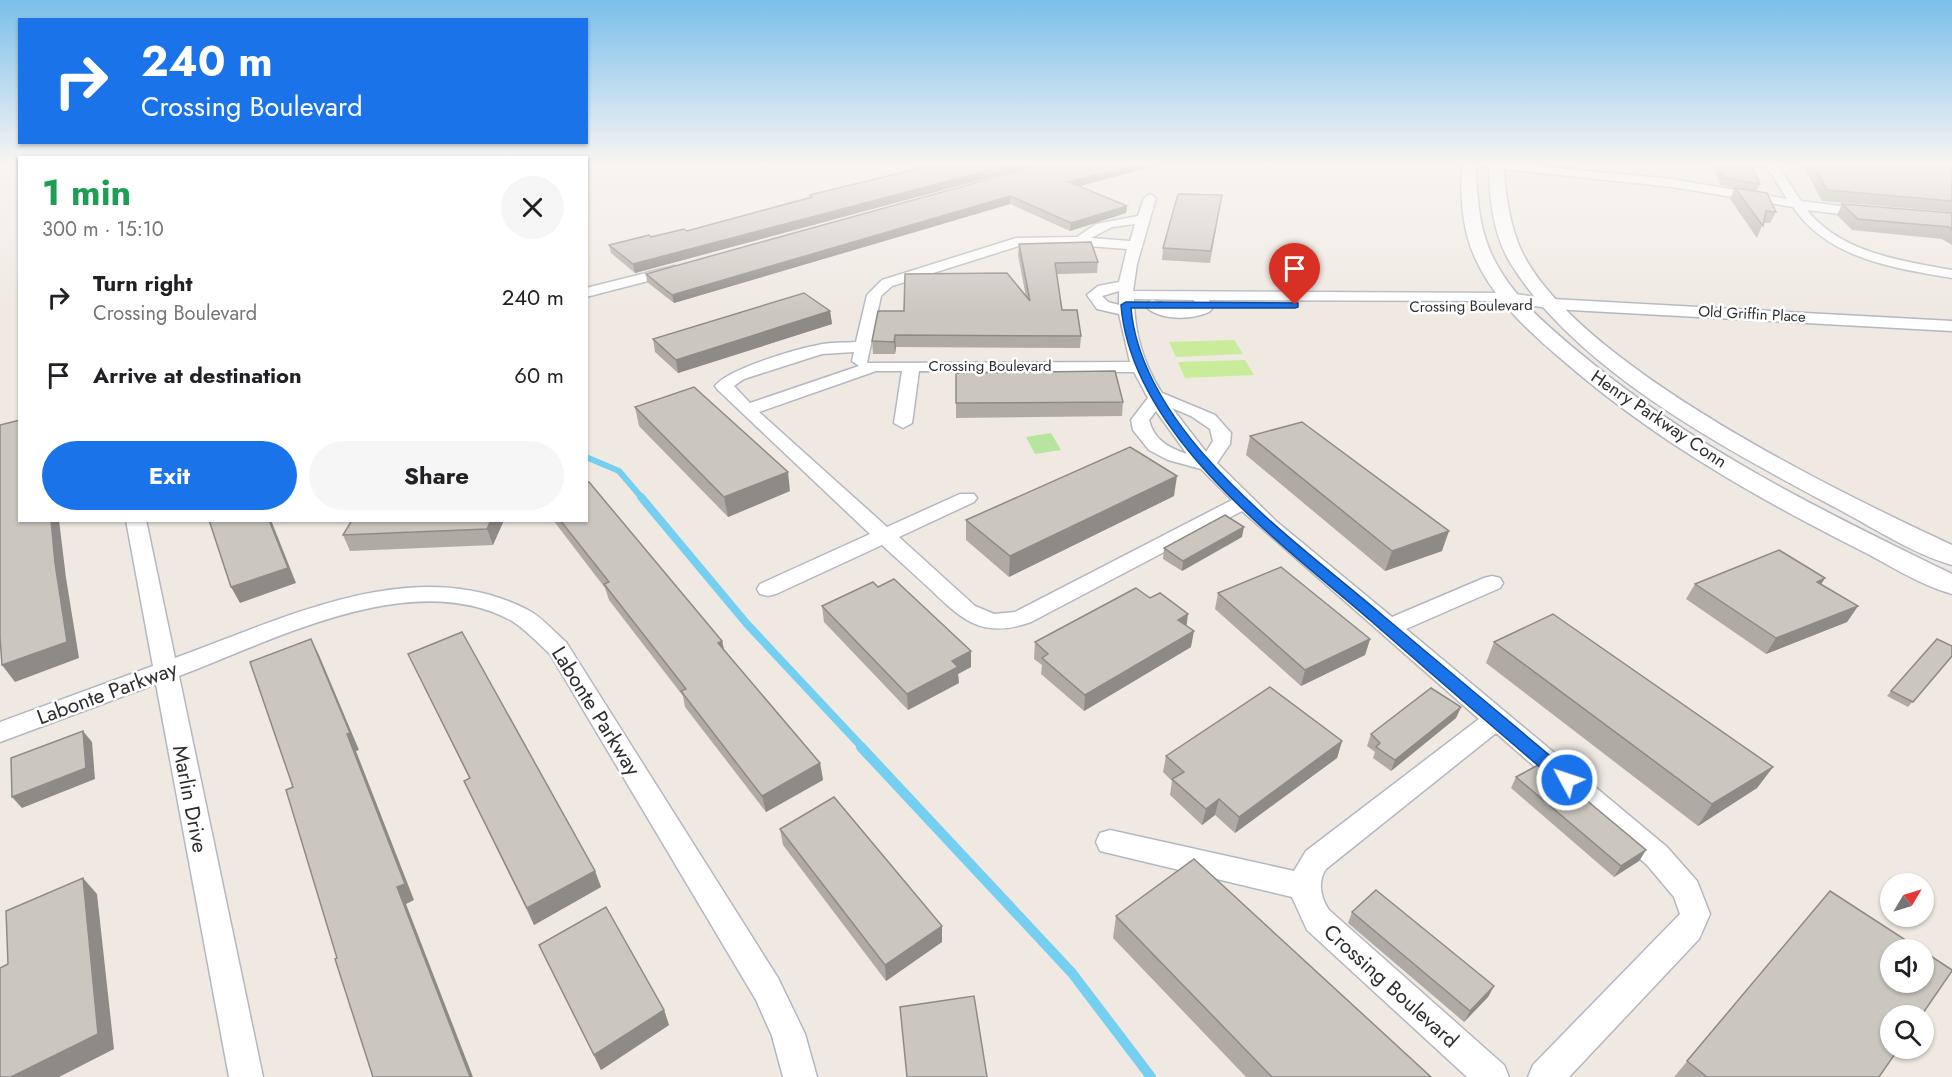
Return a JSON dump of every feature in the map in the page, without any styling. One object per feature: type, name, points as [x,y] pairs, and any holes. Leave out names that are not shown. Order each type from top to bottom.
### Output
[{"type":"street","points":[[1146,214],[1126,299],[1128,333],[1140,367],[1157,397],[1206,464],[1244,502],[1388,628],[1663,862],[1686,890],[1695,914],[1688,929],[1545,1077]]},
{"type":"street","name":"Henry Parkway Conn","points":[[1469,214],[1473,233],[1482,255],[1513,302],[1594,376],[1668,429],[1794,505],[1952,585]]},
{"type":"street","name":"Henry Parkway Conn","points":[[1501,214],[1508,240],[1520,264],[1552,304],[1594,344],[1679,407],[1813,486],[1952,556]]},
{"type":"street","points":[[1807,214],[1816,227],[1840,242],[1886,259],[1952,274]]},
{"type":"street","points":[[1081,241],[1089,232],[1100,228],[1121,222],[1144,220]]},
{"type":"street","points":[[864,369],[860,360],[874,295],[887,283],[1021,241],[1081,241],[1137,246]]},
{"type":"street","points":[[588,292],[686,266]]},
{"type":"street","name":"Crossing Boulevard","points":[[1126,299],[1182,296],[1210,289],[1239,297]]},
{"type":"street","name":"Crossing Boulevard","points":[[1182,296],[1201,300],[1239,297],[1292,301],[1552,304]]},
{"type":"street","points":[[1126,299],[1182,313],[1201,310],[1201,300]]},
{"type":"street","name":"Old Griffin Place","points":[[1552,304],[1952,326]]},
{"type":"street","points":[[862,347],[820,349],[733,378],[724,386],[747,410],[967,611],[983,620],[1006,623],[1023,617],[1244,502]]},
{"type":"street","name":"Crossing Boulevard","points":[[903,423],[911,366]]},
{"type":"street","name":"Crossing Boulevard","points":[[747,410],[864,369],[911,366],[1140,367]]},
{"type":"street","points":[[1157,397],[1140,420],[1144,434],[1167,452],[1206,464]]},
{"type":"street","points":[[1157,397],[1200,413],[1217,426],[1223,436],[1222,442],[1206,464]]},
{"type":"street","points":[[768,589],[968,498]]},
{"type":"street","name":"Marlin Drive","points":[[136,522],[246,1077]]},
{"type":"street","points":[[1388,628],[1492,583]]},
{"type":"street","name":"Labonte Parkway","points":[[0,732],[325,613],[374,599],[417,594],[471,597],[497,603],[517,612],[540,628],[558,648],[780,1013],[800,1077]]},
{"type":"street","points":[[1110,842],[1305,886],[1309,869],[1316,860],[1495,720]]},
{"type":"street","name":"Crossing Boulevard","points":[[1305,886],[1311,911],[1318,920],[1492,1077]]},
{"type":"green space","points":[[1234,340],[1243,354],[1176,357],[1169,342]]},
{"type":"green space","points":[[1245,360],[1254,375],[1185,378],[1178,362]]},
{"type":"green space","points":[[1051,433],[1061,450],[1035,454],[1026,437]]},
{"type":"building","points":[[749,214],[822,214],[633,264],[609,245],[649,235],[651,237],[684,229],[687,231]]},
{"type":"building","points":[[862,214],[948,214],[672,295],[646,274]]},
{"type":"building","points":[[1051,214],[1100,214],[1071,223]]},
{"type":"building","points":[[1172,214],[1218,214],[1211,251],[1163,248]]},
{"type":"building","points":[[1754,214],[1765,214],[1763,226]]},
{"type":"building","points":[[1853,214],[1952,214],[1952,230],[1949,227],[1858,219]]},
{"type":"building","points":[[1091,242],[1098,262],[1055,263],[1062,310],[1077,310],[1081,336],[895,335],[894,342],[872,341],[878,311],[904,311],[905,274],[1007,273],[1030,301],[1019,244]]},
{"type":"building","points":[[804,293],[830,311],[676,360],[653,339]]},
{"type":"building","points":[[1115,371],[1123,402],[956,403],[956,373]]},
{"type":"building","points":[[694,387],[788,472],[724,497],[635,407]]},
{"type":"building","points":[[18,420],[18,522],[51,522],[67,642],[2,665],[0,637],[0,425]]},
{"type":"building","points":[[1302,422],[1449,531],[1392,551],[1250,436]]},
{"type":"building","points":[[1130,447],[1177,476],[1010,556],[966,520]]},
{"type":"building","points":[[588,482],[722,641],[718,643],[820,763],[762,796],[681,691],[686,689],[604,584],[609,582],[562,522],[588,522]]},
{"type":"building","points":[[1225,515],[1244,527],[1183,561],[1164,548]]},
{"type":"building","points":[[210,522],[270,522],[288,568],[231,587]]},
{"type":"building","points":[[351,522],[490,522],[487,529],[343,535]]},
{"type":"building","points":[[1779,550],[1825,578],[1817,582],[1858,606],[1776,638],[1695,584]]},
{"type":"building","points":[[1281,567],[1370,639],[1305,670],[1218,593]]},
{"type":"building","points":[[894,579],[971,651],[952,661],[958,667],[907,694],[822,606],[873,582],[878,587]]},
{"type":"building","points":[[1136,588],[1150,598],[1160,593],[1188,614],[1178,620],[1194,631],[1085,695],[1042,658],[1048,654],[1035,642]]},
{"type":"building","points":[[1553,614],[1773,767],[1712,804],[1494,642]]},
{"type":"building","points":[[462,632],[595,871],[527,908],[464,781],[470,778],[408,654]]},
{"type":"building","points":[[311,639],[350,733],[347,734],[405,884],[397,887],[470,1077],[373,1077],[335,959],[337,958],[286,790],[293,787],[250,662]]},
{"type":"building","points":[[1937,639],[1952,646],[1952,656],[1913,702],[1891,691]]},
{"type":"building","points":[[1270,687],[1342,741],[1239,817],[1219,799],[1206,809],[1172,779],[1184,772],[1166,756]]},
{"type":"building","points":[[1431,688],[1461,707],[1395,760],[1376,747],[1380,743],[1371,734]]},
{"type":"building","points":[[83,731],[86,768],[12,797],[11,758]]},
{"type":"building","points":[[1542,763],[1646,850],[1621,866],[1516,777]]},
{"type":"building","points":[[834,797],[942,926],[885,965],[780,829]]},
{"type":"building","points":[[1194,859],[1431,1077],[1272,1077],[1116,916]]},
{"type":"building","points":[[83,878],[98,1034],[11,1077],[0,1077],[0,968],[8,964],[6,911]]},
{"type":"building","points":[[1376,890],[1494,986],[1470,1011],[1352,912]]},
{"type":"building","points":[[1830,891],[1880,923],[1880,927],[1886,927],[1904,939],[1880,939],[1880,993],[1934,993],[1934,958],[1952,970],[1929,1005],[1880,1005],[1880,1059],[1891,1059],[1879,1077],[1707,1077],[1687,1061]]},
{"type":"building","points":[[606,907],[664,1010],[594,1055],[539,945]]},
{"type":"building","points":[[974,996],[987,1077],[907,1077],[900,1007]]},
{"type":"waterway","points":[[588,458],[619,471],[642,498]]},
{"type":"waterway","points":[[641,497],[747,624],[863,748]]},
{"type":"waterway","points":[[861,747],[1072,973],[1151,1077]]},
{"type":"route","points":[[1295,305],[1126,305],[1128,333],[1132,350],[1144,377],[1169,416],[1209,468],[1235,495],[1567,780]]}]
